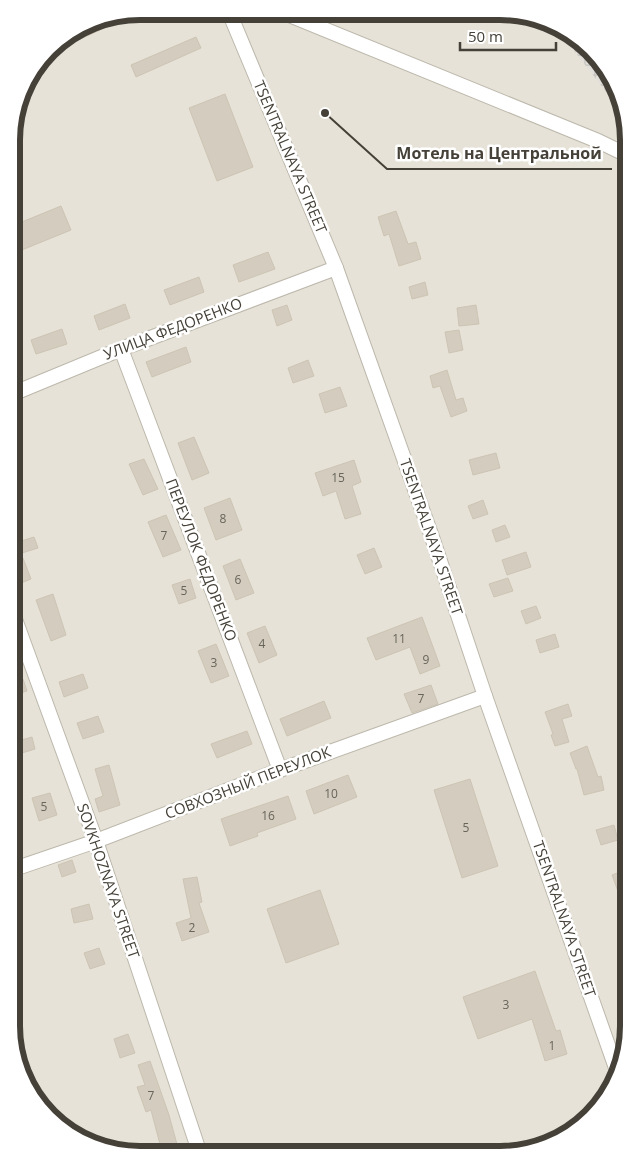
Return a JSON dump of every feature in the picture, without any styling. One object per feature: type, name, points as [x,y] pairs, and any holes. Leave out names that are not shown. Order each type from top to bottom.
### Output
[{"type":"street","name":"TSENTRALNAYA STREET","points":[[231,20],[336,268],[432,537],[485,696],[614,1063]]},
{"type":"street","points":[[301,20],[620,152]]},
{"type":"street","name":"УЛИЦА ФЕДОРЕНКО","points":[[20,391],[121,349],[336,268]]},
{"type":"street","name":"ПЕРЕУЛОК ФЕДОРЕНКО","points":[[121,349],[280,770]]},
{"type":"street","name":"SOVKHOZNAYA STREET","points":[[20,633],[96,842],[197,1146]]},
{"type":"street","name":"СОВХОЗНЫЙ ПЕРЕУЛОК","points":[[20,867],[96,842],[280,770],[485,696]]},
{"type":"shaded area","points":[[500,20],[523,22],[553,32],[579,50],[600,73],[614,101],[618,117],[620,140],[620,1034],[611,1072],[595,1099],[573,1121],[553,1134],[539,1140],[523,1144],[500,1146],[124,1145],[94,1137],[67,1121],[55,1111],[40,1093],[26,1065],[20,1034],[21,124],[26,101],[36,80],[61,50],[87,32],[101,26],[124,21]]},
{"type":"shaded area","points":[[565,39],[579,50],[600,73],[614,103]]},
{"type":"building","points":[[99,27],[100,30],[78,40],[77,38],[80,36]]},
{"type":"building","points":[[196,37],[201,48],[136,77],[131,65]]},
{"type":"building","points":[[225,94],[253,167],[217,181],[189,108]]},
{"type":"building","points":[[61,206],[71,230],[20,251],[20,223]]},
{"type":"building","points":[[396,211],[408,244],[416,242],[421,259],[399,266],[389,234],[384,236],[378,217]]},
{"type":"building","points":[[268,252],[275,269],[239,282],[233,265]]},
{"type":"building","points":[[199,277],[204,292],[170,305],[164,290]]},
{"type":"building","points":[[425,282],[428,295],[412,299],[409,287]]},
{"type":"building","points":[[125,304],[130,318],[99,330],[94,316]]},
{"type":"building","points":[[287,305],[292,320],[277,326],[272,310]]},
{"type":"building","points":[[476,305],[479,324],[459,326],[457,308]]},
{"type":"building","points":[[62,329],[67,344],[36,354],[31,340]]},
{"type":"building","points":[[459,330],[463,350],[449,353],[445,332]]},
{"type":"building","points":[[186,347],[191,362],[152,377],[146,362]]},
{"type":"building","points":[[308,360],[314,376],[293,383],[288,368]]},
{"type":"building","points":[[447,370],[456,400],[463,398],[467,411],[451,417],[440,386],[433,388],[430,376]]},
{"type":"building","points":[[340,387],[347,406],[325,413],[319,394]]},
{"type":"building","points":[[194,437],[209,473],[192,480],[178,443]]},
{"type":"building","points":[[496,453],[500,468],[473,475],[469,460]]},
{"type":"building","points":[[144,459],[158,489],[143,495],[129,464]]},
{"type":"building","points":[[354,460],[361,482],[352,486],[361,514],[345,519],[336,491],[323,496],[315,473]]},
{"type":"building","points":[[230,498],[242,530],[216,540],[204,508]]},
{"type":"building","points":[[483,500],[488,514],[473,519],[468,506]]},
{"type":"building","points":[[166,515],[181,550],[163,557],[148,522]]},
{"type":"building","points":[[505,525],[510,537],[496,542],[492,530]]},
{"type":"building","points":[[34,537],[38,548],[22,553],[20,541]]},
{"type":"building","points":[[374,548],[382,567],[365,574],[357,555]]},
{"type":"building","points":[[526,552],[531,567],[507,575],[502,560]]},
{"type":"building","points":[[23,558],[31,579],[20,584],[20,559]]},
{"type":"building","points":[[240,559],[254,593],[236,600],[223,566]]},
{"type":"building","points":[[508,578],[513,591],[494,597],[489,584]]},
{"type":"building","points":[[190,579],[196,598],[179,604],[172,585]]},
{"type":"building","points":[[53,594],[66,635],[51,641],[36,600]]},
{"type":"building","points":[[536,606],[541,618],[526,624],[521,611]]},
{"type":"building","points":[[422,617],[440,666],[420,674],[410,647],[376,660],[367,638]]},
{"type":"building","points":[[265,626],[277,655],[259,663],[247,633]]},
{"type":"building","points":[[555,634],[559,647],[540,653],[536,640]]},
{"type":"building","points":[[216,644],[229,676],[211,683],[198,651]]},
{"type":"building","points":[[83,674],[88,688],[64,697],[59,682]]},
{"type":"building","points":[[23,679],[27,691],[20,693],[20,680]]},
{"type":"building","points":[[431,685],[438,704],[412,713],[404,694]]},
{"type":"building","points":[[324,701],[331,718],[287,736],[280,719]]},
{"type":"building","points":[[568,704],[572,716],[562,719],[569,742],[555,746],[545,712]]},
{"type":"building","points":[[98,716],[104,732],[83,739],[77,723]]},
{"type":"building","points":[[247,731],[252,744],[217,758],[211,744]]},
{"type":"building","points":[[32,737],[35,749],[22,753],[20,740]]},
{"type":"building","points":[[587,746],[598,777],[601,776],[604,790],[584,795],[577,769],[570,753]]},
{"type":"building","points":[[109,765],[120,805],[99,812],[95,799],[103,796],[95,769]]},
{"type":"building","points":[[348,775],[357,797],[314,814],[306,791]]},
{"type":"building","points":[[470,779],[498,866],[462,878],[434,790]]},
{"type":"building","points":[[50,793],[57,815],[39,821],[32,798]]},
{"type":"building","points":[[288,796],[296,819],[257,833],[258,836],[230,846],[221,819]]},
{"type":"building","points":[[614,825],[618,840],[601,845],[596,830]]},
{"type":"building","points":[[72,860],[76,872],[62,877],[58,865]]},
{"type":"building","points":[[620,872],[620,897],[612,875]]},
{"type":"building","points":[[197,877],[202,902],[199,903],[209,932],[182,941],[176,923],[191,918],[183,879]]},
{"type":"building","points":[[320,890],[339,944],[286,963],[267,909]]},
{"type":"building","points":[[89,904],[93,919],[74,923],[71,909]]},
{"type":"building","points":[[99,948],[105,964],[90,969],[84,953]]},
{"type":"building","points":[[535,971],[556,1031],[560,1030],[567,1054],[545,1061],[532,1019],[478,1039],[463,997]]},
{"type":"building","points":[[128,1034],[135,1053],[120,1058],[114,1039]]},
{"type":"building","points":[[150,1061],[177,1146],[160,1146],[151,1110],[146,1112],[137,1087],[145,1085],[138,1065]]},
{"type":"place","name":"Мотель на Центральной","points":[[325,113]]}]
